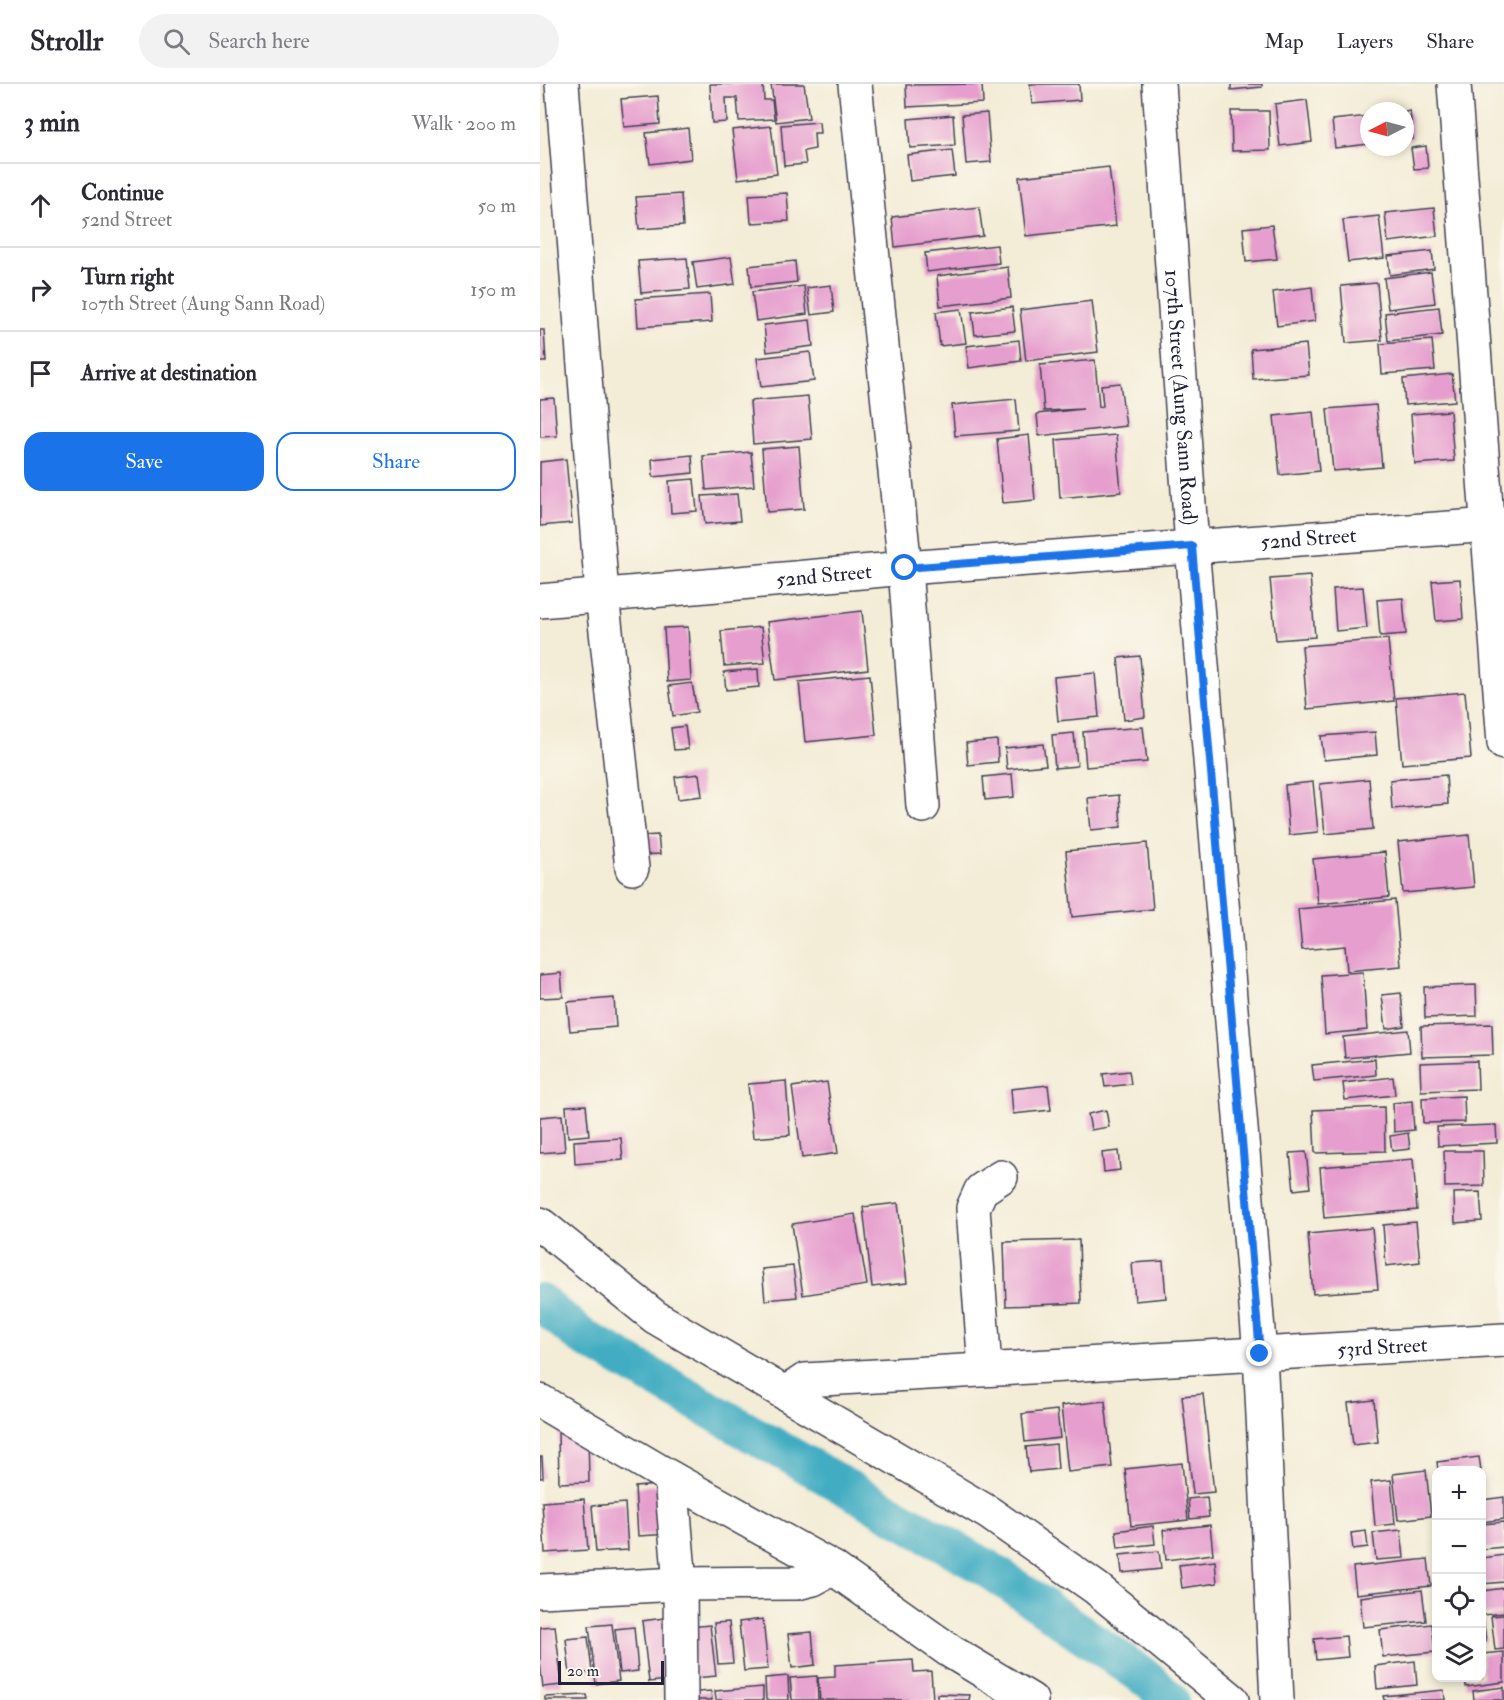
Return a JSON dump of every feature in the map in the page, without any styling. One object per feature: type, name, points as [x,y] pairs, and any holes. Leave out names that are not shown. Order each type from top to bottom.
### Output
[{"type":"street","points":[[562,84],[602,595],[632,867]]},
{"type":"street","points":[[855,84],[905,568],[922,806]]},
{"type":"street","name":"107th Street (Aung Sann Road)","points":[[1159,84],[1192,546],[1260,1354],[1276,1700]]},
{"type":"street","points":[[1454,84],[1496,525],[1504,744]]},
{"type":"street","name":"52nd Street","points":[[540,601],[905,568],[1496,525]]},
{"type":"street","points":[[985,1368],[972,1208],[981,1190],[1001,1177]]},
{"type":"street","points":[[540,1224],[655,1317],[989,1513],[1096,1588],[1214,1695]]},
{"type":"street","name":"53rd Street","points":[[785,1393],[805,1380],[1504,1340]]},
{"type":"street","points":[[540,1401],[671,1478],[833,1568],[950,1651],[1031,1700]]},
{"type":"street","points":[[671,1478],[680,1584],[681,1700]]},
{"type":"street","points":[[540,1592],[680,1584],[797,1583],[813,1579],[833,1568]]},
{"type":"building","points":[[710,84],[763,84],[764,100],[772,100],[774,119],[739,121],[737,98],[726,98],[727,122],[712,123]]},
{"type":"building","points":[[771,84],[804,84],[809,118],[776,122]]},
{"type":"building","points":[[982,84],[983,103],[907,107],[906,85]]},
{"type":"building","points":[[1030,84],[1079,84],[1080,100],[1032,104]]},
{"type":"building","points":[[1231,84],[1262,84],[1262,87],[1231,90]]},
{"type":"building","points":[[658,96],[660,124],[624,127],[621,99]]},
{"type":"building","points":[[1307,100],[1312,142],[1280,146],[1275,104]]},
{"type":"building","points":[[1231,111],[1269,111],[1270,150],[1232,151]]},
{"type":"building","points":[[987,113],[991,162],[966,164],[962,115]]},
{"type":"building","points":[[953,115],[955,145],[910,148],[908,119]]},
{"type":"building","points":[[1360,117],[1360,145],[1335,148],[1332,120]]},
{"type":"building","points":[[819,122],[820,133],[814,133],[815,149],[804,151],[806,164],[784,166],[781,125]]},
{"type":"building","points":[[771,126],[777,174],[738,179],[732,130]]},
{"type":"building","points":[[688,128],[691,159],[650,164],[646,133]]},
{"type":"building","points":[[1426,146],[1428,168],[1414,169],[1412,156],[1414,156],[1414,148]]},
{"type":"building","points":[[952,150],[955,176],[910,181],[907,155]]},
{"type":"building","points":[[1109,167],[1116,226],[1026,236],[1019,177]]},
{"type":"building","points":[[787,193],[789,221],[751,223],[749,195]]},
{"type":"building","points":[[681,194],[683,226],[639,229],[636,197]]},
{"type":"building","points":[[979,207],[983,236],[895,247],[892,217]]},
{"type":"building","points":[[1434,208],[1437,236],[1388,242],[1385,213]]},
{"type":"building","points":[[1379,216],[1384,258],[1348,262],[1343,220]]},
{"type":"building","points":[[1272,225],[1277,259],[1246,262],[1243,228]]},
{"type":"building","points":[[997,245],[999,263],[927,272],[925,253]]},
{"type":"building","points":[[1432,251],[1434,269],[1390,275],[1388,256]]},
{"type":"building","points":[[731,257],[735,284],[697,289],[693,262]]},
{"type":"building","points":[[687,258],[690,289],[641,293],[638,261]]},
{"type":"building","points":[[795,261],[797,282],[751,287],[749,266]]},
{"type":"building","points":[[1008,267],[1011,298],[940,306],[937,276]]},
{"type":"building","points":[[1431,272],[1435,303],[1388,309],[1384,278]]},
{"type":"building","points":[[1377,283],[1382,340],[1346,343],[1341,286]]},
{"type":"building","points":[[831,285],[834,312],[811,315],[807,288]]},
{"type":"building","points":[[804,286],[807,314],[756,321],[752,292]]},
{"type":"building","points":[[1312,287],[1315,321],[1277,326],[1273,292]]},
{"type":"building","points":[[710,294],[712,322],[638,327],[636,299]]},
{"type":"building","points":[[1092,301],[1098,352],[1026,361],[1020,310]]},
{"type":"building","points":[[1012,307],[1015,331],[975,335],[972,312]]},
{"type":"building","points":[[1439,307],[1442,335],[1388,341],[1385,313]]},
{"type":"building","points":[[961,309],[966,343],[940,346],[936,312]]},
{"type":"building","points":[[810,320],[813,346],[767,352],[764,325]]},
{"type":"building","points":[[540,330],[544,330],[546,362],[540,362]]},
{"type":"building","points":[[1019,340],[1021,361],[969,368],[966,346]]},
{"type":"building","points":[[1432,340],[1435,370],[1382,374],[1380,344]]},
{"type":"building","points":[[1306,344],[1309,375],[1253,379],[1251,349]]},
{"type":"building","points":[[810,352],[814,381],[761,387],[757,358]]},
{"type":"building","points":[[1095,360],[1099,407],[1103,406],[1101,385],[1120,383],[1126,426],[1039,436],[1037,414],[1083,409],[1044,411],[1040,365]]},
{"type":"building","points":[[1452,374],[1455,401],[1405,405],[1403,379]]},
{"type":"building","points":[[808,396],[812,439],[753,444],[750,401]]},
{"type":"building","points":[[554,398],[557,436],[540,437],[540,399]]},
{"type":"building","points":[[1016,399],[1019,431],[955,436],[952,405]]},
{"type":"building","points":[[1376,405],[1382,467],[1333,471],[1327,409]]},
{"type":"building","points":[[1450,411],[1454,461],[1415,464],[1411,414]]},
{"type":"building","points":[[1313,412],[1319,471],[1280,475],[1274,416]]},
{"type":"building","points":[[1029,435],[1035,500],[1003,503],[997,439]]},
{"type":"building","points":[[1116,435],[1121,492],[1060,498],[1056,440]]},
{"type":"building","points":[[799,446],[804,509],[767,512],[762,449]]},
{"type":"building","points":[[751,452],[754,486],[706,490],[703,456]]},
{"type":"building","points":[[692,455],[693,473],[653,477],[652,459]]},
{"type":"building","points":[[566,459],[572,523],[540,526],[540,462]]},
{"type":"building","points":[[694,479],[697,511],[671,513],[669,481]]},
{"type":"building","points":[[737,494],[740,521],[705,524],[702,496]]},
{"type":"building","points":[[1310,576],[1315,637],[1276,640],[1270,579]]},
{"type":"building","points":[[1460,579],[1463,619],[1436,621],[1432,581]]},
{"type":"building","points":[[1363,587],[1367,628],[1336,631],[1333,589]]},
{"type":"building","points":[[1403,598],[1406,634],[1380,636],[1377,600]]},
{"type":"building","points":[[862,611],[868,669],[775,680],[767,622]]},
{"type":"building","points":[[688,627],[691,680],[667,682],[664,628]]},
{"type":"building","points":[[761,627],[765,663],[724,666],[721,631]]},
{"type":"building","points":[[1388,639],[1394,701],[1307,709],[1302,646]]},
{"type":"building","points":[[1140,656],[1145,717],[1124,720],[1118,658]]},
{"type":"building","points":[[758,669],[759,687],[726,690],[724,672]]},
{"type":"building","points":[[1095,673],[1099,717],[1058,721],[1054,677]]},
{"type":"building","points":[[870,675],[876,735],[805,742],[799,682]]},
{"type":"building","points":[[692,683],[697,712],[673,716],[669,686]]},
{"type":"building","points":[[1465,692],[1471,758],[1402,764],[1396,698]]},
{"type":"building","points":[[685,726],[688,749],[674,750],[671,728]]},
{"type":"building","points":[[1143,727],[1147,762],[1086,767],[1083,732]]},
{"type":"building","points":[[1375,732],[1377,755],[1324,760],[1321,736]]},
{"type":"building","points":[[1074,733],[1077,766],[1055,768],[1052,735]]},
{"type":"building","points":[[997,740],[998,762],[968,765],[966,743]]},
{"type":"building","points":[[1043,744],[1046,765],[1007,769],[1005,748]]},
{"type":"building","points":[[699,774],[702,796],[678,799],[675,777]]},
{"type":"building","points":[[1012,774],[1014,797],[985,800],[983,777]]},
{"type":"building","points":[[1446,775],[1448,804],[1392,809],[1390,780]]},
{"type":"building","points":[[1369,779],[1373,829],[1325,834],[1320,784]]},
{"type":"building","points":[[1313,782],[1318,832],[1289,835],[1285,785]]},
{"type":"building","points":[[1119,795],[1121,827],[1091,830],[1088,798]]},
{"type":"building","points":[[658,835],[660,854],[642,855],[640,836]]},
{"type":"building","points":[[1469,835],[1474,887],[1403,893],[1398,842]]},
{"type":"building","points":[[1147,843],[1153,909],[1072,917],[1066,851]]},
{"type":"building","points":[[1385,852],[1389,897],[1318,904],[1313,859]]},
{"type":"building","points":[[1395,900],[1401,966],[1347,971],[1345,946],[1302,950],[1298,909]]},
{"type":"building","points":[[1363,972],[1367,1030],[1325,1034],[1321,975]]},
{"type":"building","points":[[561,973],[563,997],[540,998],[540,975]]},
{"type":"building","points":[[1476,985],[1477,1016],[1425,1018],[1424,987]]},
{"type":"building","points":[[1401,993],[1404,1026],[1386,1029],[1382,995]]},
{"type":"building","points":[[614,998],[616,1027],[570,1031],[567,1002]]},
{"type":"building","points":[[1492,1024],[1493,1055],[1422,1057],[1421,1026]]},
{"type":"building","points":[[1408,1030],[1410,1052],[1345,1058],[1343,1037]]},
{"type":"building","points":[[1375,1059],[1376,1075],[1314,1081],[1312,1065]]},
{"type":"building","points":[[1477,1061],[1478,1089],[1421,1091],[1420,1063]]},
{"type":"building","points":[[1129,1071],[1131,1084],[1105,1087],[1103,1074]]},
{"type":"building","points":[[1393,1077],[1395,1095],[1345,1100],[1343,1083]]},
{"type":"building","points":[[786,1081],[790,1135],[753,1138],[748,1084]]},
{"type":"building","points":[[827,1082],[838,1153],[802,1158],[792,1087]]},
{"type":"building","points":[[1048,1085],[1051,1110],[1013,1114],[1011,1089]]},
{"type":"building","points":[[1464,1096],[1465,1122],[1423,1123],[1422,1098]]},
{"type":"building","points":[[1412,1101],[1414,1130],[1394,1132],[1393,1103]]},
{"type":"building","points":[[586,1105],[589,1135],[568,1137],[566,1106]]},
{"type":"building","points":[[1384,1107],[1385,1151],[1315,1153],[1313,1110]]},
{"type":"building","points":[[1106,1110],[1109,1127],[1091,1130],[1088,1114]]},
{"type":"building","points":[[562,1115],[565,1151],[540,1153],[540,1117]]},
{"type":"building","points":[[1496,1125],[1497,1143],[1438,1146],[1437,1127]]},
{"type":"building","points":[[1408,1133],[1410,1149],[1392,1151],[1390,1136]]},
{"type":"building","points":[[621,1138],[623,1160],[575,1164],[574,1141]]},
{"type":"building","points":[[1118,1151],[1120,1170],[1104,1172],[1102,1153]]},
{"type":"building","points":[[1444,1151],[1483,1151],[1484,1186],[1445,1187]]},
{"type":"building","points":[[1306,1152],[1310,1188],[1294,1190],[1290,1153]]},
{"type":"building","points":[[1413,1159],[1417,1210],[1324,1218],[1320,1167]]},
{"type":"building","points":[[1480,1192],[1482,1221],[1455,1223],[1454,1193]]},
{"type":"building","points":[[898,1203],[907,1283],[872,1287],[863,1207]]},
{"type":"building","points":[[855,1214],[867,1285],[803,1295],[792,1224]]},
{"type":"building","points":[[1416,1222],[1420,1262],[1386,1266],[1383,1225]]},
{"type":"building","points":[[1372,1228],[1378,1289],[1313,1294],[1308,1234]]},
{"type":"building","points":[[1079,1240],[1081,1303],[1006,1306],[1004,1242]]},
{"type":"building","points":[[1163,1261],[1166,1298],[1135,1301],[1132,1263]]},
{"type":"building","points":[[793,1266],[797,1297],[765,1300],[762,1269]]},
{"type":"building","points":[[1203,1394],[1214,1492],[1193,1494],[1182,1396]]},
{"type":"building","points":[[1374,1400],[1378,1442],[1353,1445],[1348,1403]]},
{"type":"building","points":[[1105,1401],[1112,1467],[1068,1472],[1061,1406]]},
{"type":"building","points":[[1057,1410],[1060,1438],[1025,1442],[1022,1414]]},
{"type":"building","points":[[588,1431],[589,1482],[559,1483],[558,1432]]},
{"type":"building","points":[[1056,1444],[1058,1469],[1029,1472],[1026,1447]]},
{"type":"building","points":[[540,1457],[542,1457],[543,1478],[540,1478]]},
{"type":"building","points":[[1479,1457],[1480,1466],[1438,1466],[1437,1462]]},
{"type":"building","points":[[1182,1463],[1188,1520],[1131,1526],[1125,1469]]},
{"type":"building","points":[[1426,1470],[1431,1516],[1398,1520],[1393,1474]]},
{"type":"building","points":[[1391,1480],[1395,1524],[1375,1526],[1371,1482]]},
{"type":"building","points":[[669,1484],[672,1534],[638,1536],[635,1487]]},
{"type":"building","points":[[1207,1497],[1209,1517],[1190,1519],[1188,1499]]},
{"type":"building","points":[[1504,1497],[1504,1519],[1486,1521],[1486,1499]]},
{"type":"building","points":[[584,1499],[588,1550],[545,1553],[542,1502]]},
{"type":"building","points":[[625,1503],[628,1550],[596,1552],[592,1506]]},
{"type":"building","points":[[1504,1522],[1504,1547],[1486,1549],[1486,1524]]},
{"type":"building","points":[[1210,1525],[1213,1554],[1166,1560],[1163,1530]]},
{"type":"building","points":[[1153,1526],[1155,1544],[1118,1548],[1116,1531]]},
{"type":"building","points":[[1401,1530],[1404,1558],[1376,1560],[1373,1533]]},
{"type":"building","points":[[1366,1531],[1368,1547],[1353,1549],[1351,1533]]},
{"type":"building","points":[[1159,1551],[1161,1569],[1122,1573],[1120,1555]]},
{"type":"building","points":[[1504,1555],[1504,1582],[1486,1584],[1486,1557]]},
{"type":"building","points":[[1428,1559],[1431,1586],[1356,1594],[1353,1567]]},
{"type":"building","points":[[1215,1561],[1217,1583],[1182,1588],[1179,1565]]},
{"type":"building","points":[[1504,1588],[1504,1613],[1486,1615],[1486,1590]]},
{"type":"building","points":[[1422,1590],[1426,1621],[1363,1627],[1360,1597]]},
{"type":"building","points":[[1504,1615],[1504,1649],[1495,1650],[1491,1616]]},
{"type":"building","points":[[671,1617],[678,1679],[649,1682],[642,1621]]},
{"type":"building","points":[[763,1619],[768,1669],[744,1671],[739,1622]]},
{"type":"building","points":[[729,1622],[733,1663],[718,1664],[714,1623]]},
{"type":"building","points":[[612,1624],[619,1681],[596,1684],[589,1626]]},
{"type":"building","points":[[1432,1624],[1432,1652],[1383,1657],[1380,1630]]},
{"type":"building","points":[[710,1625],[716,1676],[695,1678],[690,1627]]},
{"type":"building","points":[[555,1626],[562,1685],[543,1687],[540,1627]]},
{"type":"building","points":[[634,1627],[638,1671],[620,1673],[615,1629]]},
{"type":"building","points":[[812,1632],[815,1665],[792,1668],[788,1634]]},
{"type":"building","points":[[1346,1636],[1348,1657],[1316,1660],[1314,1639]]},
{"type":"building","points":[[588,1637],[592,1672],[570,1675],[566,1639]]},
{"type":"building","points":[[1504,1652],[1504,1682],[1466,1687],[1465,1682],[1486,1682],[1486,1654]]},
{"type":"building","points":[[913,1660],[914,1672],[931,1671],[933,1700],[820,1700],[818,1678],[835,1677],[835,1665]]},
{"type":"building","points":[[1415,1661],[1417,1685],[1377,1689],[1375,1666]]},
{"type":"building","points":[[788,1676],[789,1700],[766,1700],[765,1678]]},
{"type":"building","points":[[817,1676],[818,1700],[792,1700],[790,1678]]},
{"type":"building","points":[[763,1687],[763,1700],[716,1700],[715,1691]]},
{"type":"building","points":[[1504,1687],[1504,1700],[1474,1700],[1473,1691]]},
{"type":"building","points":[[1444,1690],[1445,1700],[1384,1700],[1383,1696]]},
{"type":"building","points":[[711,1691],[712,1700],[685,1700],[685,1693]]},
{"type":"building","points":[[937,1694],[970,1695],[969,1700],[937,1700]]},
{"type":"building","points":[[587,1695],[588,1700],[545,1700],[545,1697]]},
{"type":"waterway","points":[[540,1302],[581,1336],[987,1568],[1149,1680],[1170,1700]]},
{"type":"route","points":[[905,568],[1192,546],[1260,1354]]}]
